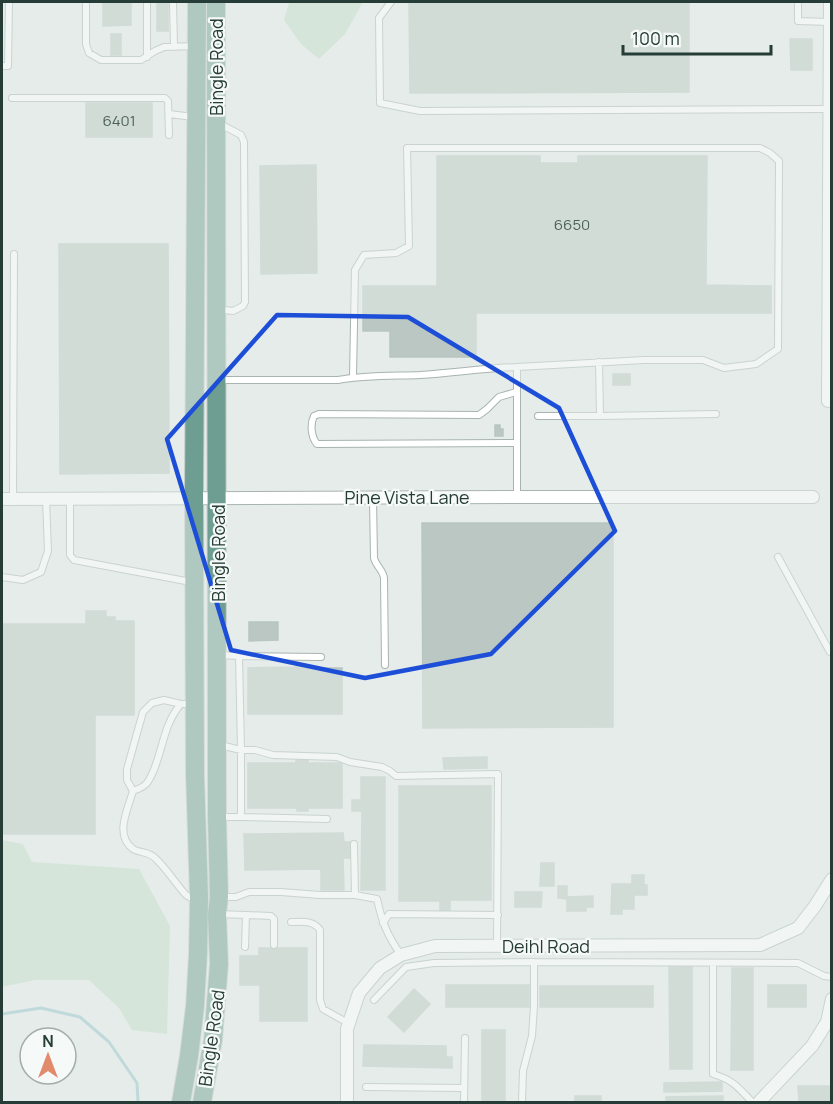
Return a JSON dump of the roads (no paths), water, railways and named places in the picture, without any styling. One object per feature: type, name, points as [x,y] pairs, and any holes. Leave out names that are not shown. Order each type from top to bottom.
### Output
[{"type":"main road","name":"Bingle Road","points":[[181,1102],[195,1006],[199,898],[195,774],[188,704],[195,583],[197,2]]},
{"type":"main road","name":"Bingle Road","points":[[202,1102],[215,1017],[219,964],[216,2]]},
{"type":"main road","points":[[197,117],[216,122]]},
{"type":"main road","points":[[196,309],[216,309]]},
{"type":"main road","points":[[188,704],[218,703]]},
{"type":"main road","points":[[199,898],[218,906]]},
{"type":"street","points":[[828,401],[830,6]]},
{"type":"street","name":"Pine Vista Lane","points":[[7,499],[813,497]]},
{"type":"street","name":"Deihl Road","points":[[347,1102],[347,1029],[359,993],[380,968],[401,955],[435,946],[760,945],[798,928],[815,906],[831,879]]},
{"type":"street","points":[[759,1102],[812,1047],[827,1022],[831,1003]]},
{"type":"lane","points":[[2,66],[8,66],[9,2]]},
{"type":"lane","points":[[86,2],[86,44],[89,53],[101,60],[141,60],[164,47],[197,45]]},
{"type":"lane","points":[[147,2],[147,57]]},
{"type":"lane","points":[[173,2],[174,47]]},
{"type":"lane","points":[[391,2],[379,18],[380,103],[420,111],[829,109]]},
{"type":"lane","points":[[798,2],[798,21],[830,22]]},
{"type":"lane","points":[[12,98],[165,98],[168,101],[169,135]]},
{"type":"lane","points":[[169,114],[197,117]]},
{"type":"lane","points":[[216,122],[241,135],[244,142],[245,302],[236,311],[216,309]]},
{"type":"lane","points":[[217,380],[338,380],[501,367],[644,360],[703,360],[724,368],[756,364],[778,349],[779,161],[760,148],[407,148],[409,246],[396,253],[364,255],[355,270],[353,377]]},
{"type":"lane","points":[[7,499],[14,254]]},
{"type":"lane","points":[[599,362],[600,416]]},
{"type":"lane","points":[[517,367],[517,497]]},
{"type":"lane","points":[[516,392],[499,397],[478,415],[319,414],[312,419],[312,436],[317,444],[516,443]]},
{"type":"lane","points":[[538,416],[716,414]]},
{"type":"lane","points":[[373,497],[374,558],[384,578],[385,665]]},
{"type":"lane","points":[[2,577],[23,580],[41,572],[48,551],[46,499]]},
{"type":"lane","points":[[70,499],[70,555],[74,560],[195,583]]},
{"type":"lane","points":[[778,557],[831,652]]},
{"type":"lane","points":[[218,655],[321,657]]},
{"type":"lane","points":[[239,656],[241,817]]},
{"type":"lane","points":[[188,704],[164,700],[152,703],[143,712],[127,769],[127,780],[133,791],[123,822],[123,830],[129,844],[137,851],[152,855],[186,895],[199,898]]},
{"type":"lane","points":[[133,791],[148,782],[175,711],[188,704]]},
{"type":"lane","points":[[218,744],[273,755],[337,758],[382,767],[396,776],[498,774],[498,946]]},
{"type":"lane","points":[[218,818],[327,819]]},
{"type":"lane","points":[[354,844],[356,895]]},
{"type":"lane","points":[[218,906],[249,891],[281,891],[320,896],[356,895],[377,899],[383,923],[401,955]]},
{"type":"lane","points":[[218,906],[246,915],[271,916],[274,919],[274,945]]},
{"type":"lane","points":[[383,923],[389,914],[498,915]]},
{"type":"lane","points":[[245,947],[246,915]]},
{"type":"lane","points":[[291,922],[311,922],[316,924],[320,930],[320,1000],[323,1009],[349,1024]]},
{"type":"lane","points":[[522,1102],[523,1071],[532,1036],[534,962]]},
{"type":"lane","points":[[374,1000],[406,967],[434,963],[798,963],[824,976],[831,976]]},
{"type":"lane","points":[[713,963],[713,1074],[731,1081],[752,1102]]},
{"type":"lane","points":[[464,1102],[465,1038]]},
{"type":"lane","points":[[366,1087],[464,1088]]},
{"type":"waterway","points":[[2,1014],[41,1008],[80,1017],[109,1042],[137,1083],[138,1102]]}]
